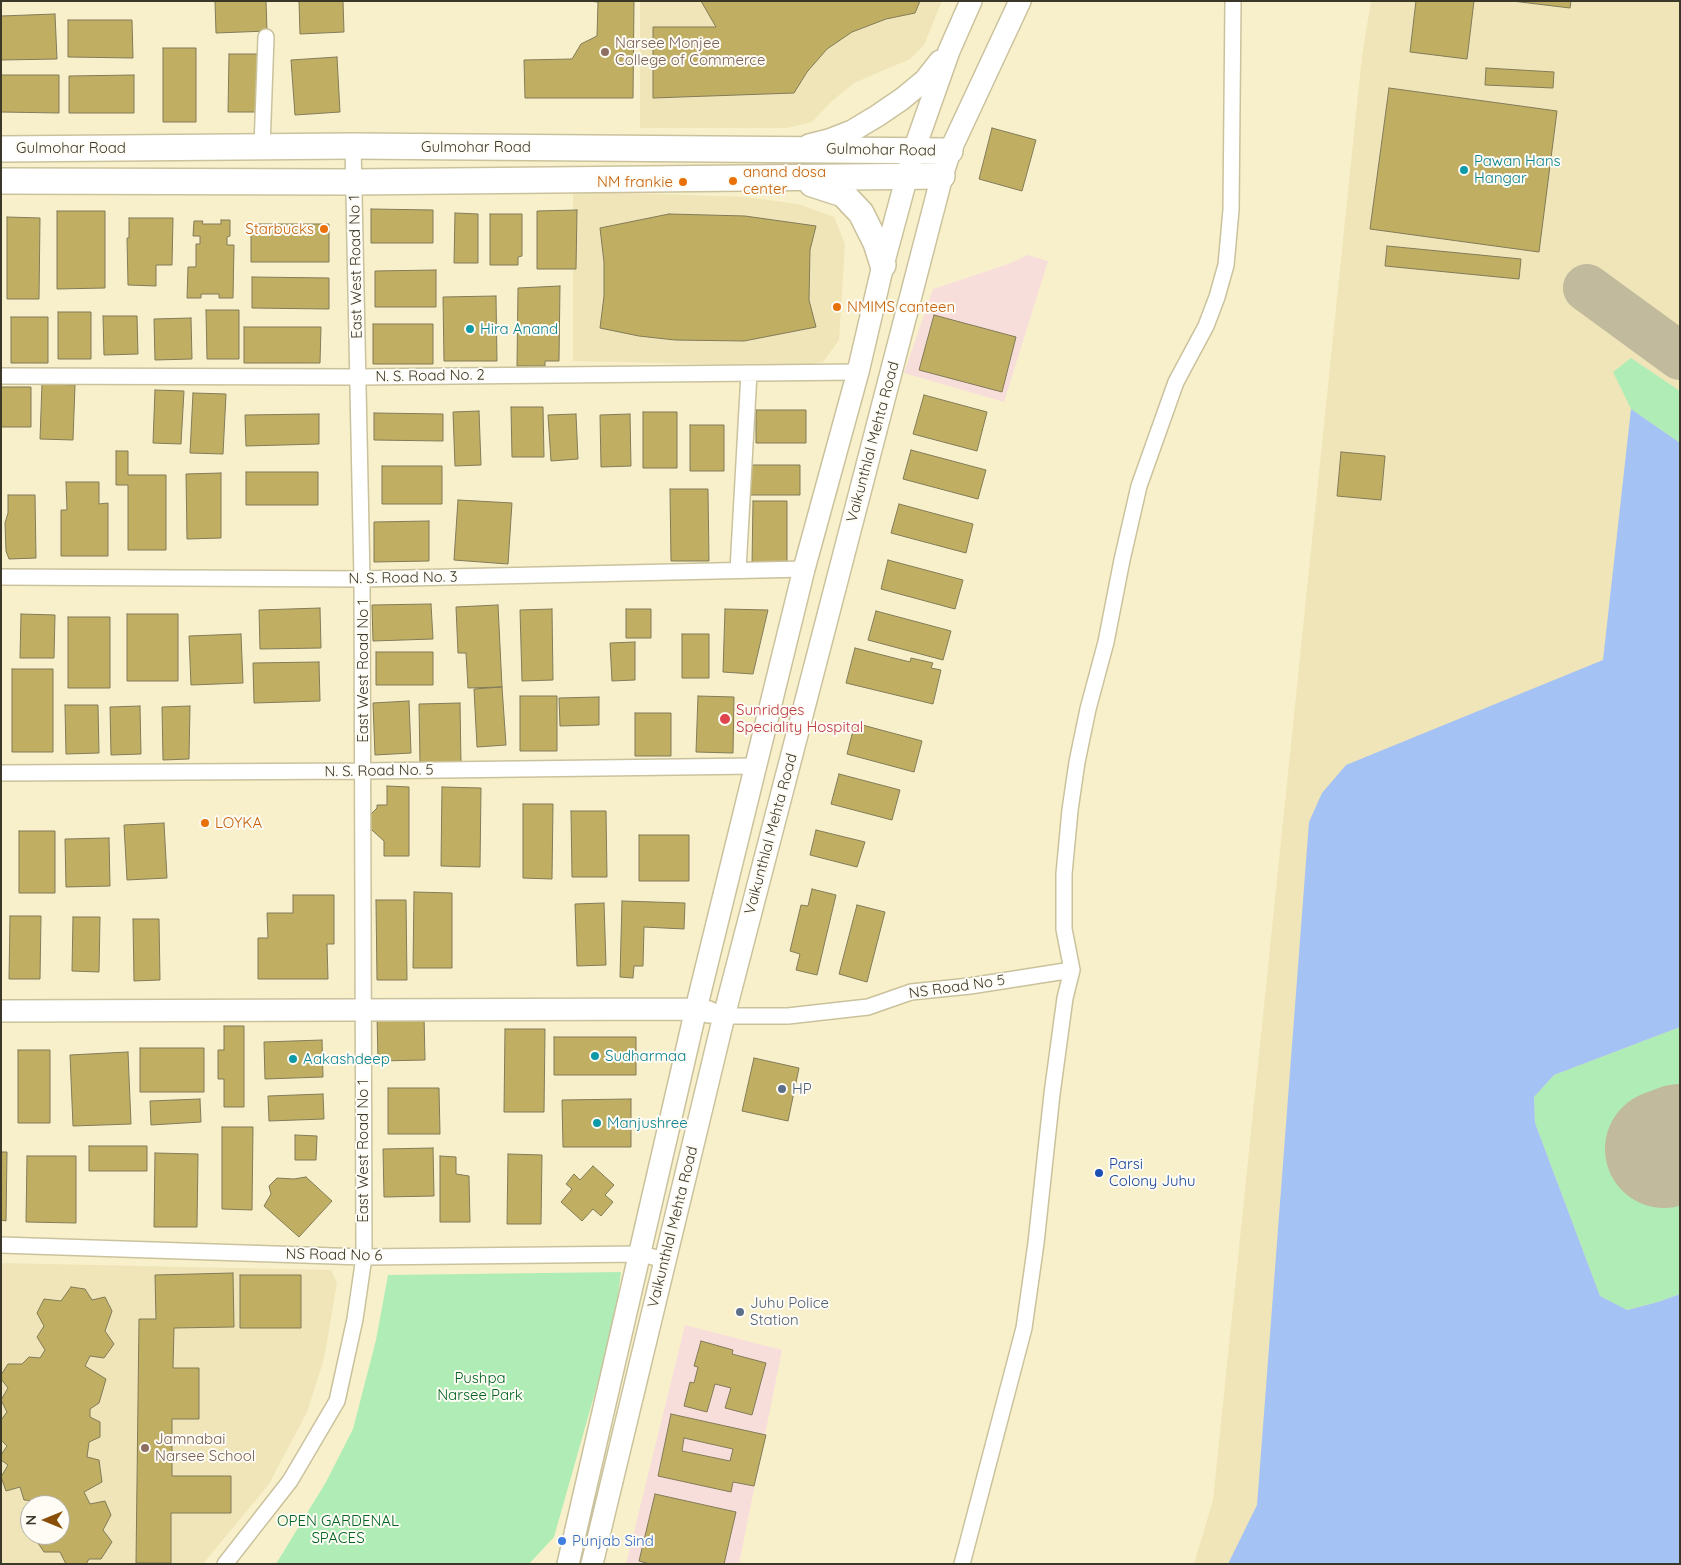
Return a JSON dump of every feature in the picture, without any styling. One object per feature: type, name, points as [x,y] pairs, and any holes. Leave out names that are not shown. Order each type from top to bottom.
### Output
[{"type":"main road","name":"Vaikunthlal Mehta Road","points":[[571,1554],[696,1009],[804,569],[858,372],[883,265],[914,150],[949,51],[971,1]]},
{"type":"main road","name":"Vaikunthlal Mehta Road","points":[[592,1564],[724,1016],[942,176],[950,151],[1020,1]]},
{"type":"main road","points":[[794,149],[829,140],[852,131],[877,116],[902,100],[925,80],[949,51]]},
{"type":"main road","name":"Gulmohar Road","points":[[1,149],[353,146],[950,151]]},
{"type":"main road","points":[[541,147],[541,180]]},
{"type":"main road","name":"Gulmohar Road","points":[[1,181],[354,182],[942,176]]},
{"type":"main road","points":[[793,178],[843,194],[861,212],[876,243],[883,265]]},
{"type":"main road","points":[[1,1011],[696,1009],[724,1016]]},
{"type":"main road","points":[[557,1564],[571,1554]]},
{"type":"street","points":[[962,1564],[1024,1328],[1036,1243],[1058,1046],[1065,998],[1072,970],[1064,929],[1064,874],[1077,762],[1086,718],[1106,642],[1139,486],[1176,382],[1206,326],[1226,265],[1231,210],[1233,1]]},
{"type":"street","points":[[262,147],[266,36]]},
{"type":"street","name":"East West Road No 1","points":[[225,1564],[290,1482],[337,1402],[355,1319],[364,1257],[362,579],[353,146]]},
{"type":"street","name":"N. S. Road No. 2","points":[[1,376],[357,377],[858,372]]},
{"type":"street","points":[[738,570],[749,373]]},
{"type":"street","name":"N. S. Road No. 3","points":[[1,576],[362,579],[804,569]]},
{"type":"street","name":"N. S. Road No. 5","points":[[1,773],[756,766]]},
{"type":"street","name":"NS Road No 5","points":[[724,1016],[788,1016],[868,1007],[911,992],[970,986],[1072,970]]},
{"type":"street","name":"NS Road No 6","points":[[1,1245],[364,1257],[641,1254],[665,1260]]},
{"type":"shaded area","points":[[640,1],[942,1],[924,45],[910,59],[854,83],[832,101],[812,122],[787,128],[640,128]]},
{"type":"shaded area","points":[[1371,1],[1680,1],[1680,1564],[1194,1564],[1213,1500],[1362,56]]},
{"type":"shaded area","points":[[573,191],[746,197],[798,204],[834,217],[845,244],[839,340],[823,362],[798,366],[573,361]]},
{"type":"shaded area","points":[[1028,255],[1048,261],[1004,402],[904,373],[933,289],[1008,264]]},
{"type":"shaded area","name":"Jamnabai Narsee School","points":[[1,1263],[331,1270],[337,1283],[324,1359],[307,1412],[269,1484],[203,1564],[1,1564]]},
{"type":"shaded area","points":[[685,1325],[782,1350],[739,1564],[626,1564]]},
{"type":"green space","points":[[1631,358],[1680,391],[1680,443],[1631,409],[1613,372]]},
{"type":"green space","points":[[1680,1027],[1680,1119],[1646,1134],[1666,1186],[1680,1180],[1680,1294],[1626,1310],[1600,1296],[1535,1123],[1534,1097],[1554,1075]]},
{"type":"green space","name":"Pushpa Narsee Park","points":[[621,1272],[615,1322],[554,1537],[529,1564],[276,1564],[326,1482],[353,1429],[376,1340],[388,1275]]},
{"type":"water","points":[[1631,409],[1680,443],[1680,1027],[1554,1075],[1534,1097],[1535,1123],[1600,1296],[1627,1310],[1680,1294],[1680,1564],[1228,1564],[1257,1505],[1309,822],[1322,793],[1346,765],[1603,660]]},
{"type":"building","points":[[215,1],[266,1],[267,31],[216,33]]},
{"type":"building","points":[[299,1],[343,1],[344,32],[300,34]]},
{"type":"building","name":"Narsee Monjee College of Commerce","points":[[588,1],[634,1],[633,98],[525,98],[524,60],[572,59],[581,44],[597,36],[598,2]]},
{"type":"building","points":[[701,1],[920,1],[915,13],[886,19],[852,32],[827,49],[807,72],[794,93],[653,98],[653,27],[716,27]]},
{"type":"building","points":[[1416,1],[1474,1],[1467,59],[1410,52]]},
{"type":"building","points":[[1512,1],[1571,1],[1570,8]]},
{"type":"building","points":[[55,14],[57,59],[1,60],[1,16]]},
{"type":"building","points":[[68,20],[132,20],[133,58],[68,57]]},
{"type":"building","points":[[163,48],[196,48],[196,122],[163,122]]},
{"type":"building","points":[[229,54],[260,54],[260,112],[228,112]]},
{"type":"building","points":[[337,57],[340,112],[295,115],[291,60]]},
{"type":"building","points":[[1486,68],[1554,72],[1553,88],[1485,85]]},
{"type":"building","points":[[1,75],[59,75],[59,113],[1,112]]},
{"type":"building","points":[[134,75],[134,113],[69,113],[69,76]]},
{"type":"building","name":"Pawan Hans Hangar","points":[[1389,88],[1557,111],[1539,252],[1370,229]]},
{"type":"building","points":[[992,128],[1036,140],[1022,191],[979,179]]},
{"type":"building","points":[[371,209],[433,210],[433,243],[371,243]]},
{"type":"building","points":[[577,210],[576,269],[537,269],[537,211]]},
{"type":"building","points":[[57,211],[105,211],[105,288],[57,289]]},
{"type":"building","points":[[455,213],[478,214],[478,263],[454,263]]},
{"type":"building","points":[[490,214],[522,214],[522,256],[518,257],[518,265],[490,265]]},
{"type":"building","points":[[669,214],[745,216],[816,226],[810,250],[809,300],[816,327],[744,341],[675,340],[639,336],[600,328],[604,296],[604,262],[600,228]]},
{"type":"building","points":[[7,217],[40,218],[39,299],[7,299]]},
{"type":"building","points":[[129,218],[173,218],[172,265],[156,265],[156,286],[128,285],[127,238],[129,238]]},
{"type":"building","points":[[221,220],[230,220],[230,236],[227,237],[227,245],[234,245],[233,298],[219,298],[219,294],[201,294],[201,298],[187,298],[188,267],[196,267],[196,244],[200,244],[200,236],[193,236],[194,221],[203,221],[202,224],[221,224]]},
{"type":"building","points":[[251,224],[329,224],[329,262],[251,262]]},
{"type":"building","points":[[1387,246],[1521,259],[1519,279],[1385,266]]},
{"type":"building","points":[[436,270],[436,307],[375,307],[375,271]]},
{"type":"building","points":[[252,277],[329,278],[329,309],[252,308]]},
{"type":"building","points":[[560,286],[559,361],[545,361],[545,366],[517,366],[518,288]]},
{"type":"building","name":"Hira Anand","points":[[496,296],[497,361],[444,361],[443,297]]},
{"type":"building","points":[[206,310],[239,310],[239,359],[207,359]]},
{"type":"building","points":[[58,312],[91,312],[91,359],[58,359]]},
{"type":"building","points":[[934,315],[1016,337],[1002,392],[919,370]]},
{"type":"building","points":[[103,316],[137,316],[138,354],[104,355]]},
{"type":"building","points":[[11,317],[48,317],[48,363],[11,363]]},
{"type":"building","points":[[191,318],[192,359],[155,360],[154,319]]},
{"type":"building","points":[[373,324],[433,324],[433,364],[373,364]]},
{"type":"building","points":[[244,327],[321,327],[320,363],[244,363]]},
{"type":"building","points":[[42,384],[75,385],[73,440],[40,439]]},
{"type":"building","points":[[1,387],[31,387],[31,427],[1,427]]},
{"type":"building","points":[[155,390],[184,391],[181,444],[153,443]]},
{"type":"building","points":[[193,393],[226,394],[223,454],[190,453]]},
{"type":"building","points":[[924,395],[987,412],[977,451],[913,434]]},
{"type":"building","points":[[511,407],[543,407],[544,457],[512,457]]},
{"type":"building","points":[[756,410],[806,410],[806,443],[756,443]]},
{"type":"building","points":[[479,411],[481,465],[455,466],[453,412]]},
{"type":"building","points":[[643,412],[677,412],[677,468],[643,468]]},
{"type":"building","points":[[374,413],[443,414],[443,441],[374,440]]},
{"type":"building","points":[[319,414],[319,444],[246,446],[245,415]]},
{"type":"building","points":[[576,414],[578,459],[551,461],[548,415]]},
{"type":"building","points":[[630,414],[631,466],[601,467],[600,415]]},
{"type":"building","points":[[690,425],[724,425],[724,471],[690,471]]},
{"type":"building","points":[[911,450],[986,470],[978,499],[903,479]]},
{"type":"building","points":[[116,451],[128,451],[128,475],[166,475],[166,550],[128,550],[128,485],[116,485]]},
{"type":"building","points":[[1341,452],[1385,456],[1381,500],[1337,496]]},
{"type":"building","points":[[743,465],[800,465],[800,495],[743,495]]},
{"type":"building","points":[[382,466],[442,466],[442,504],[382,504]]},
{"type":"building","points":[[246,472],[318,472],[318,505],[246,505]]},
{"type":"building","points":[[221,473],[221,538],[187,539],[186,474]]},
{"type":"building","points":[[66,482],[99,482],[99,504],[108,503],[108,556],[61,556],[61,510],[67,510]]},
{"type":"building","points":[[670,489],[708,489],[709,561],[671,561]]},
{"type":"building","points":[[8,495],[35,495],[36,558],[9,559],[6,551],[5,523],[8,513]]},
{"type":"building","points":[[458,500],[512,503],[508,564],[454,560]]},
{"type":"building","points":[[753,501],[787,501],[787,565],[752,565]]},
{"type":"building","points":[[899,504],[973,524],[966,553],[891,533]]},
{"type":"building","points":[[429,521],[429,561],[374,562],[374,522]]},
{"type":"building","points":[[888,560],[963,580],[955,609],[881,589]]},
{"type":"building","points":[[431,604],[433,639],[373,641],[372,605]]},
{"type":"building","points":[[498,605],[502,687],[468,688],[466,653],[458,653],[456,607]]},
{"type":"building","points":[[320,608],[321,648],[260,649],[259,610]]},
{"type":"building","points":[[552,609],[553,680],[522,681],[520,610]]},
{"type":"building","points":[[626,609],[651,609],[651,638],[626,638]]},
{"type":"building","points":[[725,609],[768,610],[753,674],[723,672]]},
{"type":"building","points":[[876,611],[951,631],[943,660],[868,640]]},
{"type":"building","points":[[21,614],[55,615],[54,658],[20,658]]},
{"type":"building","points":[[127,614],[178,614],[178,681],[127,681]]},
{"type":"building","points":[[68,617],[110,617],[110,688],[68,688]]},
{"type":"building","points":[[241,634],[243,683],[191,685],[189,636]]},
{"type":"building","points":[[682,634],[709,634],[709,678],[682,678]]},
{"type":"building","points":[[635,642],[635,680],[612,681],[610,643]]},
{"type":"building","points":[[855,648],[910,662],[911,658],[933,663],[931,668],[941,670],[933,704],[846,683]]},
{"type":"building","points":[[376,652],[433,652],[433,685],[376,685]]},
{"type":"building","points":[[319,662],[320,701],[254,703],[253,663]]},
{"type":"building","points":[[12,669],[53,669],[53,752],[12,752]]},
{"type":"building","points":[[502,687],[506,745],[477,747],[474,689]]},
{"type":"building","points":[[520,696],[557,696],[557,751],[520,751]]},
{"type":"building","points":[[698,696],[734,697],[733,753],[696,752]]},
{"type":"building","points":[[599,697],[599,725],[560,726],[559,698]]},
{"type":"building","points":[[409,701],[411,753],[375,755],[373,703]]},
{"type":"building","points":[[460,703],[461,763],[420,764],[419,704]]},
{"type":"building","points":[[65,705],[98,705],[99,753],[66,754]]},
{"type":"building","points":[[140,706],[141,754],[111,755],[110,707]]},
{"type":"building","points":[[190,706],[189,759],[163,760],[162,707]]},
{"type":"building","points":[[635,713],[671,713],[671,756],[635,756]]},
{"type":"building","points":[[855,723],[922,741],[914,772],[847,754]]},
{"type":"building","points":[[839,774],[900,790],[892,820],[831,804]]},
{"type":"building","points":[[387,786],[409,787],[409,856],[384,856],[384,841],[363,822],[377,808],[377,805],[387,805]]},
{"type":"building","points":[[442,787],[481,788],[480,867],[441,866]]},
{"type":"building","points":[[523,804],[553,804],[552,879],[523,878]]},
{"type":"building","points":[[571,811],[606,811],[607,877],[572,877]]},
{"type":"building","points":[[164,823],[167,878],[127,880],[124,825]]},
{"type":"building","points":[[816,830],[865,842],[857,867],[810,855]]},
{"type":"building","points":[[19,831],[55,831],[55,893],[19,893]]},
{"type":"building","points":[[639,835],[689,835],[689,881],[639,881]]},
{"type":"building","points":[[109,838],[110,886],[66,887],[65,839]]},
{"type":"building","points":[[812,889],[836,895],[817,975],[796,970],[800,954],[790,951],[801,905],[808,906]]},
{"type":"building","points":[[414,892],[452,893],[452,968],[413,968]]},
{"type":"building","points":[[293,895],[334,895],[334,944],[327,944],[328,979],[258,979],[258,938],[268,938],[267,913],[293,913]]},
{"type":"building","points":[[376,900],[406,900],[407,980],[377,980]]},
{"type":"building","points":[[622,901],[685,903],[684,929],[644,927],[643,966],[634,966],[633,978],[620,977]]},
{"type":"building","points":[[604,903],[606,965],[577,966],[575,904]]},
{"type":"building","points":[[857,905],[885,912],[867,982],[839,974]]},
{"type":"building","points":[[10,916],[41,916],[40,979],[9,979]]},
{"type":"building","points":[[73,917],[100,917],[99,972],[72,971]]},
{"type":"building","points":[[133,919],[159,919],[160,980],[134,981]]},
{"type":"building","points":[[377,1016],[424,1016],[425,1060],[378,1061]]},
{"type":"building","points":[[224,1026],[244,1026],[244,1107],[224,1107],[224,1079],[218,1079],[218,1050],[224,1050]]},
{"type":"building","points":[[505,1029],[545,1029],[544,1112],[504,1112]]},
{"type":"building","name":"Sudharmaa","points":[[554,1037],[636,1037],[636,1075],[554,1075]]},
{"type":"building","name":"Aakashdeep","points":[[322,1040],[323,1077],[265,1079],[264,1042]]},
{"type":"building","points":[[140,1048],[204,1048],[204,1092],[140,1092]]},
{"type":"building","points":[[18,1050],[50,1050],[50,1123],[18,1123]]},
{"type":"building","points":[[128,1052],[131,1124],[73,1126],[70,1055]]},
{"type":"building","points":[[754,1058],[799,1068],[788,1121],[742,1111]]},
{"type":"building","points":[[388,1088],[439,1088],[440,1134],[388,1134]]},
{"type":"building","points":[[323,1094],[324,1119],[269,1121],[268,1096]]},
{"type":"building","points":[[200,1099],[201,1122],[151,1125],[150,1101]]},
{"type":"building","name":"Manjushree","points":[[631,1099],[631,1147],[563,1147],[562,1100]]},
{"type":"building","points":[[222,1127],[253,1127],[252,1210],[222,1209]]},
{"type":"building","points":[[295,1135],[317,1136],[316,1160],[295,1160]]},
{"type":"building","points":[[89,1146],[147,1146],[147,1171],[89,1171]]},
{"type":"building","points":[[433,1148],[434,1196],[384,1197],[383,1149]]},
{"type":"building","points":[[1,1152],[7,1152],[6,1221],[1,1220]]},
{"type":"building","points":[[155,1153],[198,1154],[197,1227],[154,1227]]},
{"type":"building","points":[[508,1154],[542,1155],[541,1224],[507,1224]]},
{"type":"building","points":[[27,1156],[76,1156],[76,1223],[26,1222]]},
{"type":"building","points":[[440,1156],[456,1157],[456,1174],[469,1176],[470,1222],[440,1222]]},
{"type":"building","points":[[593,1166],[614,1185],[605,1195],[613,1202],[601,1216],[593,1209],[582,1221],[561,1202],[572,1189],[566,1184],[574,1174],[580,1180]]},
{"type":"building","points":[[306,1177],[332,1201],[299,1237],[264,1206],[271,1194],[269,1186],[277,1178],[294,1179]]},
{"type":"building","name":"Jamnabai Narsee School","points":[[233,1273],[234,1327],[174,1328],[173,1368],[199,1368],[199,1419],[172,1419],[172,1476],[231,1476],[231,1513],[171,1513],[171,1563],[136,1563],[139,1319],[156,1319],[155,1275]]},
{"type":"building","points":[[240,1275],[301,1275],[301,1328],[240,1328]]},
{"type":"building","points":[[71,1287],[85,1289],[92,1300],[105,1297],[112,1311],[105,1331],[114,1344],[104,1358],[90,1356],[85,1366],[106,1379],[99,1403],[90,1409],[90,1417],[100,1422],[100,1437],[89,1442],[87,1457],[99,1460],[102,1482],[84,1492],[90,1504],[105,1501],[111,1515],[103,1530],[112,1542],[101,1559],[89,1559],[86,1564],[66,1564],[60,1552],[44,1552],[39,1545],[70,1545],[70,1495],[22,1495],[20,1487],[6,1491],[1,1477],[8,1465],[1,1460],[1,1455],[7,1446],[1,1440],[1,1420],[7,1412],[1,1400],[8,1388],[1,1379],[1,1375],[8,1364],[22,1364],[29,1357],[40,1358],[45,1350],[37,1337],[44,1326],[37,1313],[44,1299],[61,1301]]},
{"type":"building","points":[[701,1341],[733,1350],[732,1354],[766,1363],[752,1415],[725,1408],[731,1388],[715,1384],[707,1412],[684,1406],[690,1382],[694,1383],[698,1367],[694,1366]]},
{"type":"building","points":[[671,1414],[766,1435],[754,1486],[733,1482],[731,1492],[658,1476]],"holes":[[[684,1438],[733,1449],[730,1461],[682,1451]]]},
{"type":"building","points":[[655,1494],[736,1512],[724,1564],[650,1564],[639,1561]]},
{"type":"taxiway","points":[[1587,288],[1680,356]]},
{"type":"runway","points":[[1664,1149],[1680,1143]]},
{"type":"place","name":"Narsee Monjee College of Commerce","points":[[605,52]]},
{"type":"place","name":"Pawan Hans Hangar","points":[[1464,170]]},
{"type":"place","name":"anand dosa center","points":[[733,181]]},
{"type":"place","name":"NM frankie","points":[[683,182]]},
{"type":"place","name":"Starbucks","points":[[324,229]]},
{"type":"place","name":"NMIMS canteen","points":[[837,307]]},
{"type":"place","name":"Hira Anand","points":[[470,329]]},
{"type":"place","name":"Sunridges Speciality Hospital","points":[[725,719]]},
{"type":"place","name":"LOYKA","points":[[205,823]]},
{"type":"place","name":"Sudharmaa","points":[[595,1056]]},
{"type":"place","name":"Aakashdeep","points":[[293,1059]]},
{"type":"place","name":"HP","points":[[782,1089]]},
{"type":"place","name":"Manjushree","points":[[597,1123]]},
{"type":"place","name":"Parsi Colony Juhu","points":[[1099,1173]]},
{"type":"place","name":"Juhu Police Station","points":[[740,1312]]},
{"type":"place","name":"Jamnabai Narsee School","points":[[145,1448]]},
{"type":"place","name":"Punjab Sind","points":[[562,1541]]},
{"type":"park label","name":"OPEN GARDENAL SPACES","points":[[338,1530]]}]
